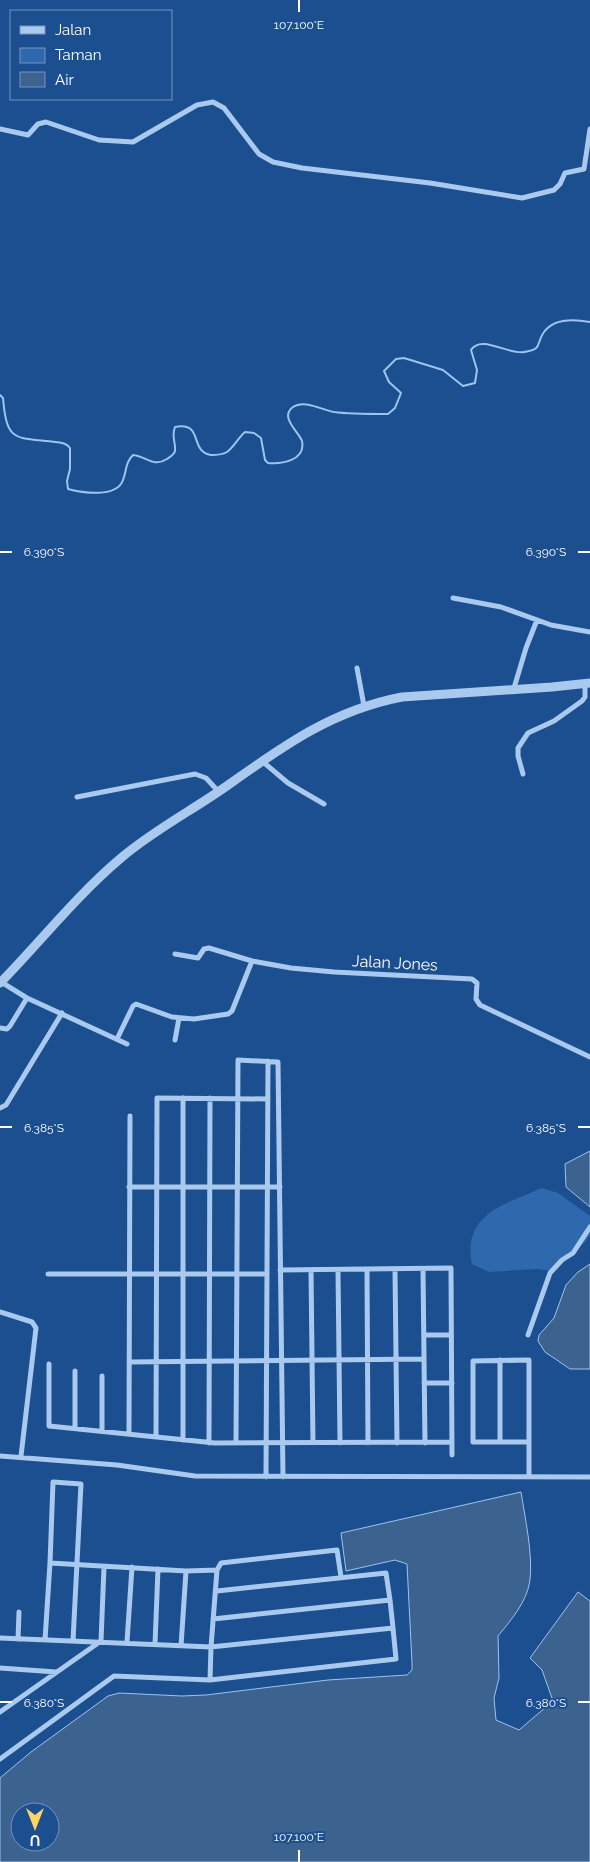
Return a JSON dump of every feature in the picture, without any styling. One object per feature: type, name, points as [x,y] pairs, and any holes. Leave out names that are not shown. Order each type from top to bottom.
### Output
[{"type":"street","points":[[0,129],[28,135],[38,124],[46,122],[99,140],[133,142],[197,105],[213,102],[224,108],[250,145],[263,157],[273,162],[322,172],[430,183],[522,198],[554,190],[566,173],[584,169],[590,171]]},
{"type":"street","points":[[584,169],[590,129]]},
{"type":"street","points":[[453,598],[501,607],[571,630],[590,632]]},
{"type":"street","points":[[514,688],[537,620]]},
{"type":"street","points":[[357,668],[364,706]]},
{"type":"street","points":[[127,1044],[27,998],[1,983],[111,866],[141,843],[262,760],[314,727],[364,706],[402,697],[587,683],[585,698],[582,701],[549,724],[530,731],[518,748],[518,756],[523,774]]},
{"type":"street","points":[[262,760],[288,783],[324,804]]},
{"type":"street","points":[[78,797],[195,774],[206,778],[218,791]]},
{"type":"street","name":"Jalan Jones","points":[[175,954],[198,958],[204,949],[209,948],[252,960],[334,972],[472,979],[477,983],[476,999],[480,1005],[590,1057]]},
{"type":"street","points":[[117,1039],[133,1006],[136,1004],[166,1016],[179,1018],[194,1019],[228,1014],[232,1011],[252,960]]},
{"type":"street","points":[[0,1028],[7,1029],[10,1026],[27,998]]},
{"type":"street","points":[[0,1108],[6,1105],[62,1013]]},
{"type":"street","points":[[175,1040],[179,1018]]},
{"type":"street","points":[[236,1443],[238,1060],[268,1061],[278,1062],[283,1477]]},
{"type":"street","points":[[266,1477],[268,1061]]},
{"type":"street","points":[[156,1437],[157,1098],[268,1099]]},
{"type":"street","points":[[183,1098],[183,1440]]},
{"type":"street","points":[[209,1443],[210,1098]]},
{"type":"street","points":[[129,1434],[130,1116]]},
{"type":"street","points":[[130,1187],[280,1187]]},
{"type":"street","points":[[528,1335],[550,1273],[562,1260],[573,1253],[590,1227]]},
{"type":"street","points":[[280,1270],[451,1268],[452,1455]]},
{"type":"street","points":[[367,1269],[368,1443]]},
{"type":"street","points":[[395,1269],[397,1443]]},
{"type":"street","points":[[423,1269],[425,1443]]},
{"type":"street","points":[[310,1270],[313,1443]]},
{"type":"street","points":[[338,1270],[340,1443]]},
{"type":"street","points":[[48,1274],[267,1274]]},
{"type":"street","points":[[0,1312],[32,1322],[36,1328],[21,1456]]},
{"type":"street","points":[[424,1335],[451,1335]]},
{"type":"street","points":[[129,1362],[424,1359]]},
{"type":"street","points":[[500,1360],[500,1442]]},
{"type":"street","points":[[529,1442],[473,1442],[473,1361],[529,1360],[529,1442],[529,1477]]},
{"type":"street","points":[[49,1364],[49,1426],[209,1443],[452,1442]]},
{"type":"street","points":[[75,1371],[75,1428]]},
{"type":"street","points":[[102,1376],[102,1431]]},
{"type":"street","points":[[424,1383],[452,1383]]},
{"type":"street","points":[[0,1456],[21,1456],[195,1476],[590,1477]]},
{"type":"street","points":[[45,1640],[53,1482],[81,1484],[73,1641]]},
{"type":"street","points":[[210,1680],[217,1570],[221,1563],[338,1550],[341,1577]]},
{"type":"street","points":[[50,1563],[186,1571],[217,1570]]},
{"type":"street","points":[[101,1641],[104,1567]]},
{"type":"street","points":[[127,1642],[132,1567]]},
{"type":"street","points":[[155,1644],[158,1569]]},
{"type":"street","points":[[181,1646],[186,1571]]},
{"type":"street","points":[[0,1759],[114,1676],[210,1680],[396,1659],[386,1572],[217,1591]]},
{"type":"street","points":[[213,1619],[390,1600]]},
{"type":"street","points":[[18,1639],[20,1612]]},
{"type":"street","points":[[0,1638],[211,1646],[393,1628]]},
{"type":"street","points":[[0,1712],[101,1641]]},
{"type":"street","points":[[0,1675],[0,1668],[56,1672]]},
{"type":"green space","points":[[542,1188],[558,1193],[590,1216],[590,1235],[586,1241],[554,1271],[537,1269],[489,1272],[472,1264],[471,1247],[474,1233],[480,1222],[501,1206]]},
{"type":"water","points":[[590,1151],[590,1207],[566,1187],[565,1164]]},
{"type":"water","points":[[590,1264],[590,1369],[570,1369],[545,1352],[538,1341],[539,1335],[554,1318],[566,1285],[578,1272]]},
{"type":"water","points":[[521,1492],[530,1548],[530,1580],[522,1603],[498,1636],[499,1678],[494,1698],[496,1720],[519,1730],[553,1701],[542,1670],[530,1658],[578,1592],[590,1601],[590,1862],[0,1862],[0,1778],[31,1752],[108,1696],[119,1693],[182,1696],[206,1695],[328,1680],[407,1675],[412,1670],[412,1663],[407,1564],[395,1560],[346,1571],[341,1533]]},
{"type":"waterway","points":[[0,395],[3,398],[7,423],[15,435],[22,438],[62,443],[70,448],[68,489],[99,493],[114,490],[120,486],[126,467],[133,455],[154,462],[162,461],[173,455],[175,451],[173,434],[175,427],[184,426],[190,428],[200,449],[204,453],[211,455],[227,452],[245,432],[254,433],[261,438],[265,460],[268,463],[286,462],[296,457],[302,448],[302,441],[289,420],[289,411],[293,407],[302,404],[334,412],[388,414],[395,408],[401,393],[389,382],[384,371],[396,359],[404,358],[443,370],[463,386],[475,383],[477,370],[471,350],[475,346],[488,344],[510,351],[530,351],[537,348],[541,336],[553,324],[571,320],[590,322]]}]
